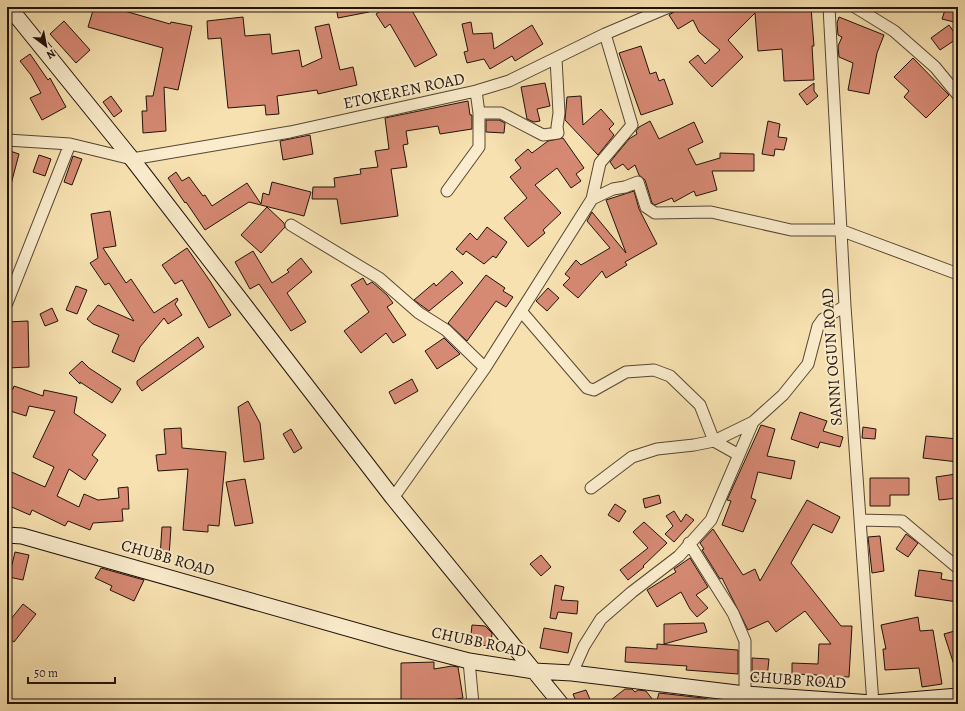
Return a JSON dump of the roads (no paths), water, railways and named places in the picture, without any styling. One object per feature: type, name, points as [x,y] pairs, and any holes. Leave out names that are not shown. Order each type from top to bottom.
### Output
[{"type":"street","points":[[9,7],[132,159],[393,498],[561,704]]},
{"type":"street","name":"ETOKEREN ROAD","points":[[132,159],[290,132],[476,91],[509,81],[605,34],[669,7]]},
{"type":"street","name":"SANNI OGUN ROAD","points":[[829,7],[840,230],[873,703]]},
{"type":"street","points":[[856,7],[894,31],[923,56],[935,67],[958,95]]},
{"type":"street","points":[[393,498],[485,368],[592,199],[600,163],[632,125],[605,34]]},
{"type":"street","points":[[479,113],[501,113],[543,135],[558,133],[557,127],[559,113],[556,59]]},
{"type":"street","points":[[447,191],[479,147],[479,113],[476,91]]},
{"type":"street","points":[[7,140],[70,144],[132,159]]},
{"type":"street","points":[[7,303],[70,144]]},
{"type":"street","points":[[592,199],[613,189],[625,187],[638,182],[646,207],[655,213],[711,212],[791,230],[840,230],[958,274]]},
{"type":"street","points":[[291,225],[379,278],[419,313],[446,330],[485,368]]},
{"type":"street","points":[[591,488],[632,457],[656,449],[694,445],[714,441],[753,422],[783,395],[808,364],[818,326],[823,319],[845,306]]},
{"type":"street","points":[[521,311],[587,388],[594,390],[626,372],[654,370],[670,376],[700,405],[714,441],[739,455]]},
{"type":"street","points":[[572,672],[584,646],[601,619],[632,592],[679,556],[711,520],[753,422]]},
{"type":"street","points":[[860,520],[902,522],[958,568]]},
{"type":"street","name":"CHUBB ROAD","points":[[7,535],[22,536],[396,642],[469,661],[534,671],[572,672],[745,694],[873,703],[958,696]]},
{"type":"street","points":[[689,543],[733,613],[745,641],[745,694]]},
{"type":"street","points":[[469,661],[473,704]]}]
